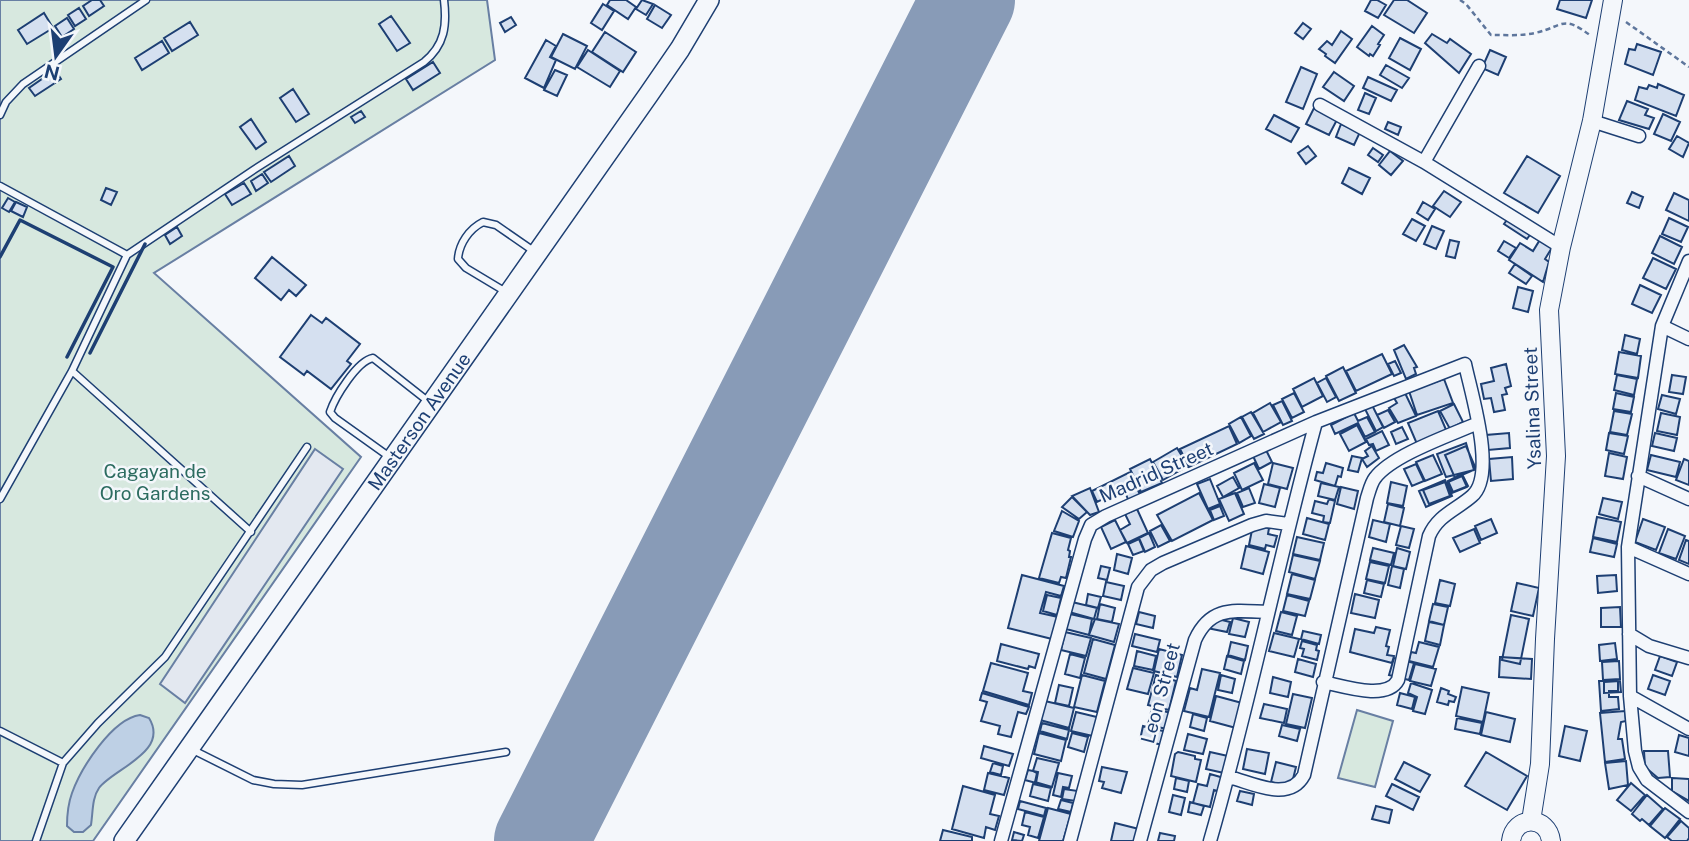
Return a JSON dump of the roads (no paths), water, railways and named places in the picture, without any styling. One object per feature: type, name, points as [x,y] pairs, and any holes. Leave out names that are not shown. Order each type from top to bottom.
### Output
[{"type":"main road","name":"Masterson Avenue","points":[[124,841],[680,50],[709,0]]},
{"type":"street","name":"Ysalina Street","points":[[1531,821],[1540,764],[1556,456],[1549,310],[1561,247],[1592,121],[1612,6]]},
{"type":"street","points":[[1424,162],[1479,66]]},
{"type":"street","points":[[1320,105],[1424,162],[1561,247]]},
{"type":"street","points":[[1592,121],[1639,136]]},
{"type":"street","points":[[1689,261],[1662,326],[1628,547],[1630,696],[1635,751],[1639,767],[1647,780],[1689,812]]},
{"type":"street","points":[[1662,326],[1689,340]]},
{"type":"street","name":"Madrid Street","points":[[1001,841],[1091,525],[1315,422],[1465,364],[1478,423]]},
{"type":"street","points":[[1215,839],[1288,524],[1315,422]]},
{"type":"street","points":[[1229,776],[1278,790],[1289,790],[1299,783],[1304,775],[1323,682],[1367,498],[1375,478],[1399,459],[1478,423],[1482,481],[1475,494],[1434,524],[1429,536],[1398,680],[1388,690],[1374,691],[1323,682]]},
{"type":"street","points":[[1637,476],[1689,499]]},
{"type":"street","points":[[1070,841],[1139,587],[1145,576],[1163,563],[1252,525],[1266,521],[1288,524]]},
{"type":"street","points":[[1628,547],[1689,574]]},
{"type":"street","name":"Leon Street","points":[[1140,841],[1201,626],[1219,613],[1268,612]]},
{"type":"street","points":[[1629,634],[1650,646],[1689,657]]},
{"type":"street","points":[[1630,696],[1689,729]]},
{"type":"street","points":[[1511,841],[1518,825],[1531,821],[1544,825],[1551,841]]},
{"type":"lane","points":[[0,114],[6,102],[23,84],[146,0]]},
{"type":"lane","points":[[0,499],[72,371],[127,255],[255,169],[424,62],[436,52],[442,42],[446,16],[444,0]]},
{"type":"lane","points":[[0,186],[127,255]]},
{"type":"lane","points":[[509,293],[466,268],[458,259],[458,249],[474,226],[482,222],[496,225],[537,253]]},
{"type":"lane","points":[[392,459],[356,435],[330,412],[333,403],[358,366],[366,359],[373,358],[431,404]]},
{"type":"lane","points":[[72,371],[251,532]]},
{"type":"lane","points":[[36,841],[63,763],[98,723],[165,657],[307,447]]},
{"type":"lane","points":[[0,731],[63,763]]},
{"type":"lane","points":[[189,748],[253,780],[302,785],[506,752]]},
{"type":"water","points":[[140,715],[149,718],[153,730],[152,741],[137,759],[99,788],[94,801],[91,825],[83,832],[74,832],[67,826],[68,810],[82,771],[99,746],[119,725]]},
{"type":"park label","name":"Cagayan de Oro Gardens","points":[[155,482]]}]
